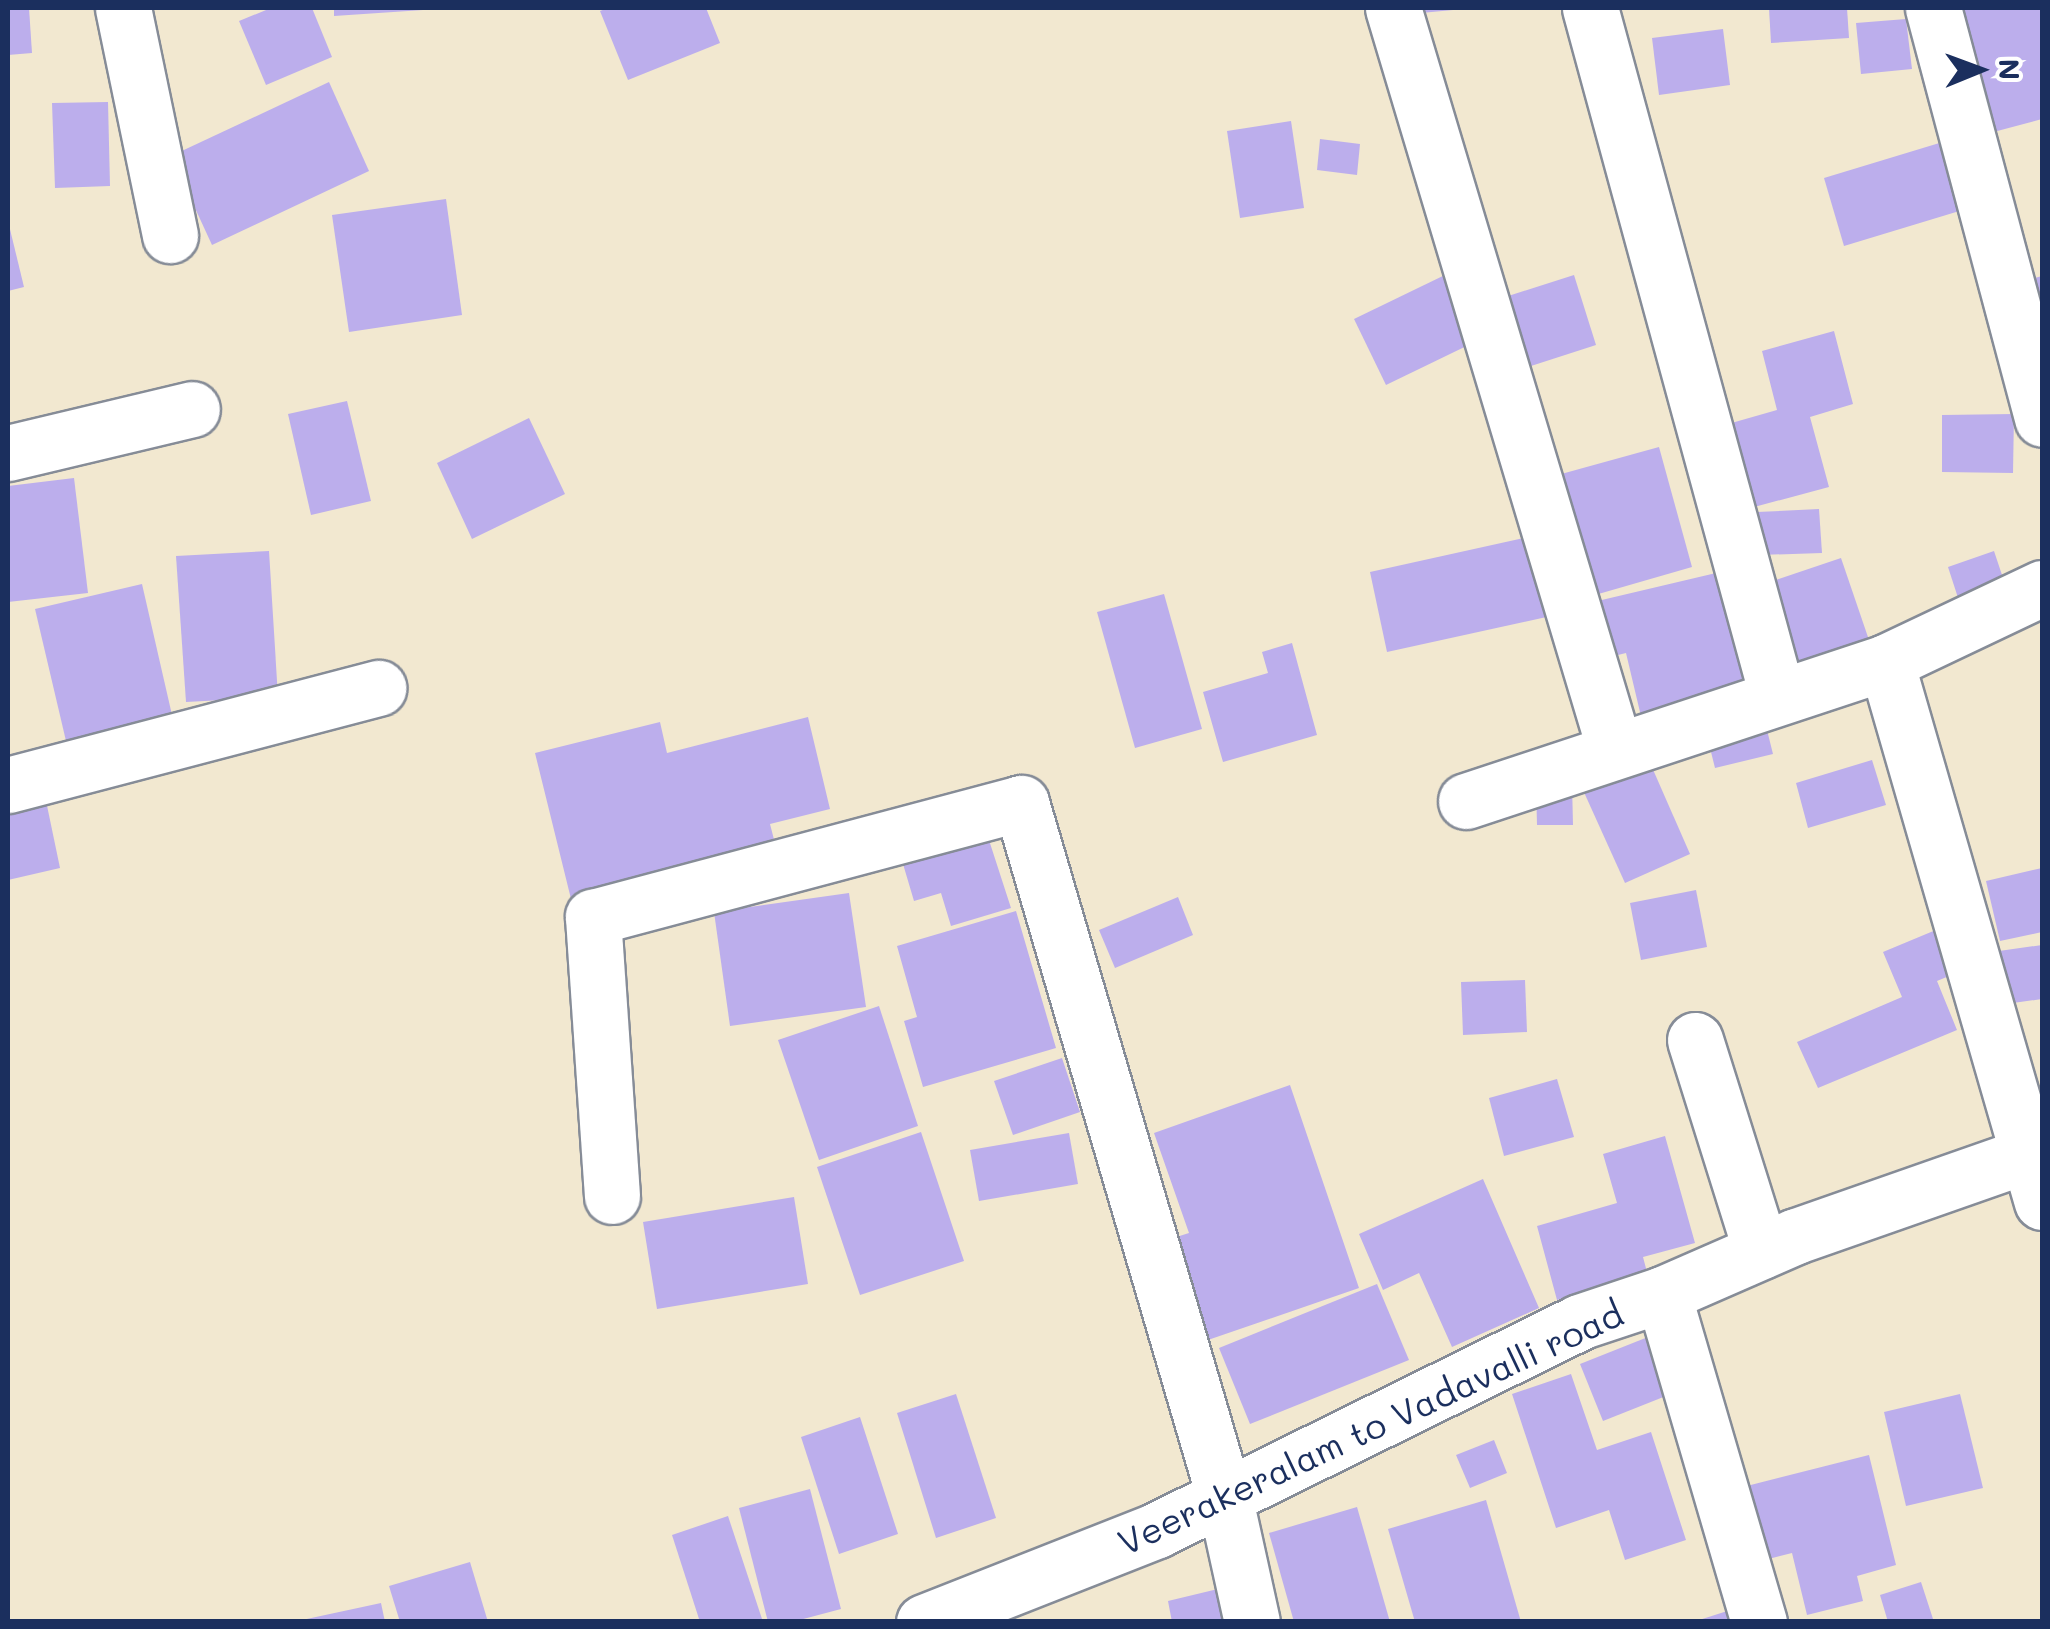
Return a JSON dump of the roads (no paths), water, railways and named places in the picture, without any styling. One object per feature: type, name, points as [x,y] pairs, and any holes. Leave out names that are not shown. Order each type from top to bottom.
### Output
[{"type":"street","points":[[1393,8],[1616,750]]},
{"type":"street","points":[[1590,8],[1777,695]]},
{"type":"street","points":[[1934,8],[2042,419]]},
{"type":"street","points":[[134,10],[170,234]]},
{"type":"street","points":[[8,454],[192,409]]},
{"type":"street","points":[[1466,801],[1886,662],[2042,588]]},
{"type":"street","points":[[1886,662],[2038,1168]]},
{"type":"street","points":[[8,785],[378,688]]},
{"type":"street","points":[[612,1196],[593,917],[1021,803],[1224,1496],[1252,1622]]},
{"type":"street","points":[[1695,1040],[1761,1251]]},
{"type":"street","name":"Veerakeralam to Vadavalli road","points":[[924,1622],[1157,1530],[1579,1322],[1662,1294],[1761,1251],[2038,1168]]},
{"type":"street","points":[[1662,1294],[1759,1622]]}]
